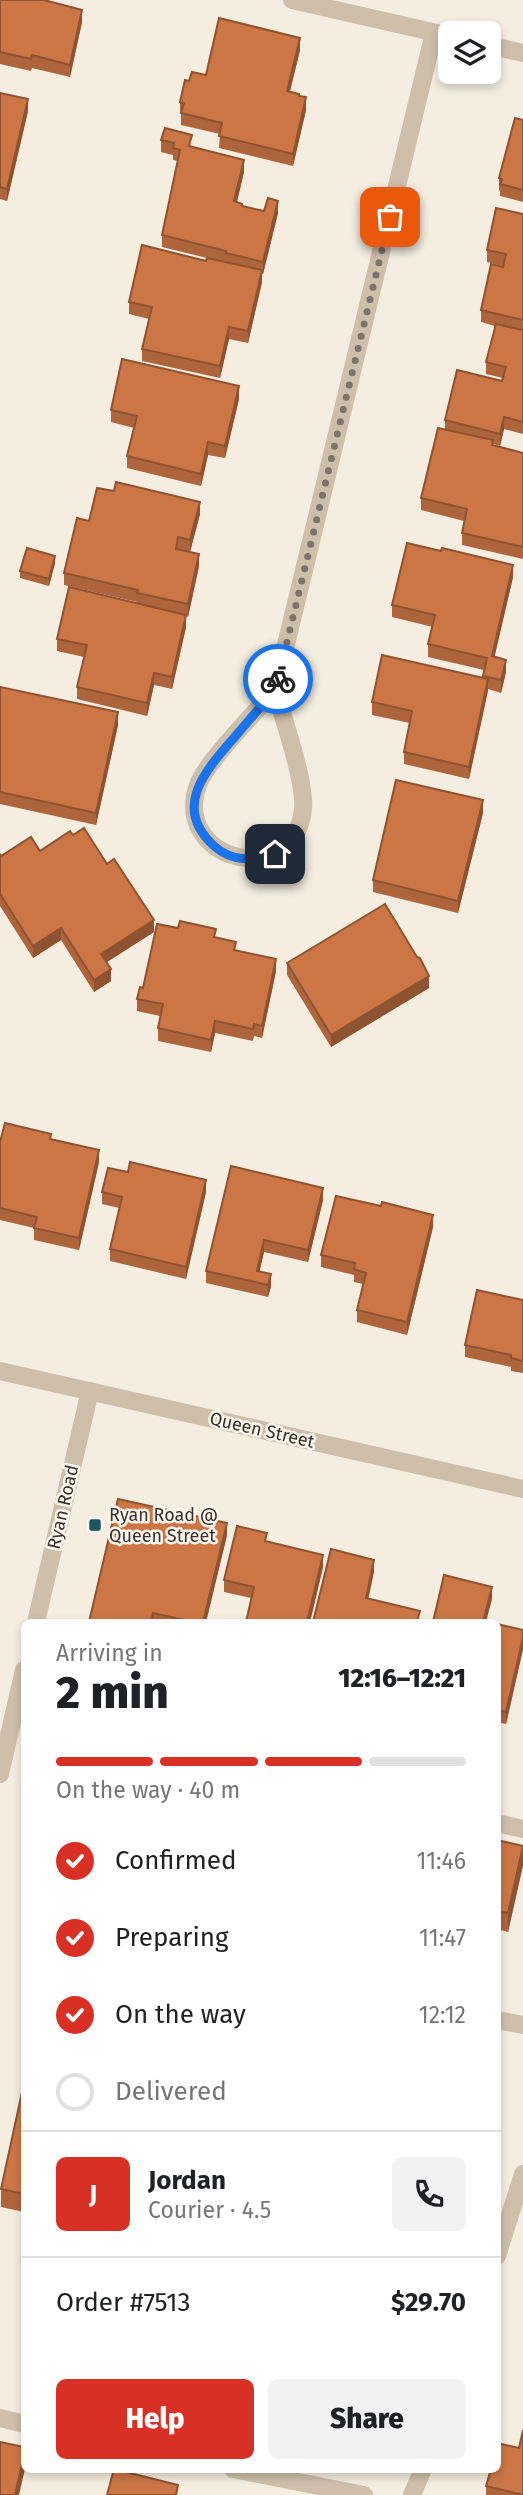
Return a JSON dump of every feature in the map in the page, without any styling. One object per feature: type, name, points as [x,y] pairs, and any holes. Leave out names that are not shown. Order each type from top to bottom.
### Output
[{"type":"street","points":[[292,0],[438,33]]},
{"type":"street","points":[[501,48],[523,53]]},
{"type":"street","points":[[275,690],[302,788],[304,807],[300,826],[290,842],[275,854],[257,859],[237,859],[220,851],[205,838],[197,821],[194,802],[198,783],[275,690],[438,50]]},
{"type":"street","name":"Queen Street","points":[[0,1371],[523,1489]]},
{"type":"street","name":"Ryan Road","points":[[37,1619],[90,1391]]},
{"type":"street","points":[[0,1774],[20,1709]]},
{"type":"street","points":[[501,1824],[523,1829]]},
{"type":"street","points":[[501,2021],[523,2025]]},
{"type":"street","points":[[501,2243],[523,2174]]},
{"type":"street","points":[[0,2418],[21,2423]]},
{"type":"street","points":[[253,2473],[364,2495]]},
{"type":"street","points":[[412,2495],[421,2473]]},
{"type":"building","points":[[0,0],[44,0],[82,10],[70,65],[32,55],[31,59],[0,52]]},
{"type":"building","points":[[219,18],[300,38],[287,91],[306,97],[293,154],[219,136],[222,123],[181,113],[184,103],[180,102],[185,80],[189,81],[192,72],[206,75]]},
{"type":"building","points":[[0,93],[28,99],[7,189],[0,187]]},
{"type":"building","points":[[515,118],[523,120],[523,190],[500,184],[502,179],[499,178]]},
{"type":"building","points":[[165,128],[192,135],[189,146],[244,160],[234,201],[242,206],[264,211],[268,198],[278,201],[263,262],[162,235],[180,150],[173,148],[174,143],[161,140]]},
{"type":"building","points":[[496,208],[523,214],[523,320],[481,310],[491,264],[503,267],[506,254],[487,250]]},
{"type":"building","points":[[142,245],[206,261],[207,258],[262,270],[248,331],[229,327],[220,366],[142,349],[152,307],[129,302]]},
{"type":"building","points":[[496,324],[523,330],[523,422],[504,417],[500,434],[445,420],[457,370],[502,381],[506,367],[486,362]]},
{"type":"building","points":[[122,359],[239,386],[225,446],[208,442],[201,474],[127,456],[137,416],[111,410]]},
{"type":"building","points":[[438,428],[493,440],[492,445],[523,453],[523,547],[462,533],[467,509],[421,498]]},
{"type":"building","points":[[116,482],[200,502],[190,540],[178,537],[176,549],[199,554],[188,604],[64,573],[77,518],[89,521],[97,488],[114,491]]},
{"type":"building","points":[[407,543],[441,551],[442,548],[513,565],[492,656],[506,660],[501,680],[483,676],[487,658],[428,644],[435,615],[392,605]]},
{"type":"building","points":[[27,548],[55,556],[49,579],[20,571]]},
{"type":"building","points":[[69,587],[186,615],[172,677],[154,673],[147,703],[77,687],[87,645],[57,639]]},
{"type":"building","points":[[382,655],[488,679],[469,767],[404,752],[412,711],[372,702]]},
{"type":"building","points":[[0,687],[118,712],[96,813],[0,792]]},
{"type":"building","points":[[396,780],[483,800],[458,901],[373,880]]},
{"type":"building","points":[[84,828],[107,864],[114,859],[154,920],[101,954],[111,969],[94,980],[61,928],[33,946],[0,894],[0,854],[1,856],[31,837],[40,851],[70,831],[73,835]]},
{"type":"building","points":[[385,904],[429,976],[331,1035],[287,963]]},
{"type":"building","points":[[180,921],[216,929],[214,937],[236,942],[234,950],[276,959],[262,1026],[254,1024],[253,1029],[215,1021],[211,1040],[158,1028],[163,1004],[137,999],[140,987],[143,988],[157,924],[178,928]]},
{"type":"building","points":[[5,1123],[51,1134],[50,1139],[99,1150],[79,1238],[34,1228],[37,1217],[0,1208],[0,1142]]},
{"type":"building","points":[[130,1162],[206,1180],[186,1267],[110,1249],[122,1197],[102,1192],[108,1168],[128,1172]]},
{"type":"building","points":[[231,1166],[323,1188],[308,1250],[264,1240],[257,1271],[271,1274],[268,1285],[206,1271]]},
{"type":"building","points":[[336,1196],[381,1206],[382,1202],[433,1215],[407,1322],[357,1310],[366,1273],[354,1269],[355,1263],[321,1255]]},
{"type":"building","points":[[477,1290],[523,1300],[523,1361],[511,1358],[511,1355],[465,1345]]},
{"type":"building","points":[[118,1499],[227,1523],[204,1619],[180,1619],[153,1613],[152,1619],[90,1619]]},
{"type":"building","points":[[237,1526],[267,1533],[265,1541],[323,1555],[308,1619],[247,1619],[254,1587],[224,1580]]},
{"type":"building","points":[[331,1549],[374,1560],[366,1598],[420,1611],[418,1619],[314,1619]]},
{"type":"building","points":[[444,1575],[492,1587],[484,1619],[434,1619]]},
{"type":"building","points":[[501,1625],[523,1630],[506,1712],[501,1711]]},
{"type":"building","points":[[501,1841],[523,1846],[508,1913],[501,1912]]},
{"type":"building","points":[[21,2097],[21,2193],[1,2189]]},
{"type":"building","points":[[523,2430],[523,2495],[486,2486],[490,2473],[501,2473],[501,2444],[519,2448]]},
{"type":"building","points":[[0,2442],[21,2446],[21,2468],[15,2495],[0,2495]]},
{"type":"building","points":[[113,2473],[130,2473],[178,2485],[176,2495],[107,2495]]},
{"type":"way so far","points":[[278,679],[390,217]]},
{"type":"place","name":"Ryan Road @ Queen Street","points":[[95,1525]]},
{"type":"route","points":[[275,854],[257,859],[237,859],[220,851],[205,838],[197,821],[194,802],[198,783],[208,768],[275,690],[278,679]]}]
